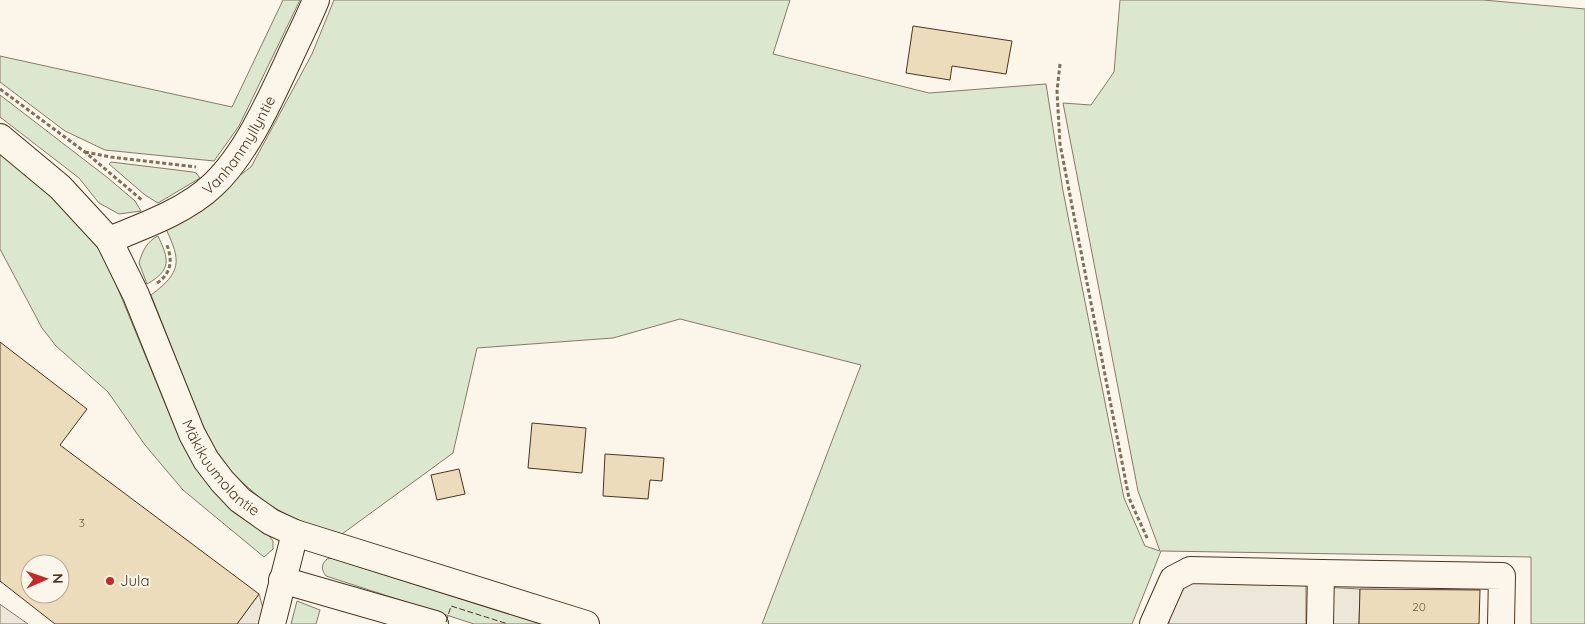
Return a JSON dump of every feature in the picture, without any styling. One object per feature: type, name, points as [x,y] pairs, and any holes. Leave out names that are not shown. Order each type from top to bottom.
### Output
[{"type":"street","name":"Vanhanmyllyntie","points":[[109,240],[156,220],[189,202],[212,186],[230,166],[253,131],[272,96],[316,0]]},
{"type":"street","name":"Mäkikuumolantie","points":[[0,138],[60,187],[109,240],[136,295],[188,425],[206,460],[240,500],[271,522],[295,533],[586,624]]},
{"type":"street","points":[[272,624],[295,533]]},
{"type":"street","points":[[1153,624],[1173,579],[1190,570],[1502,576],[1501,624]]},
{"type":"street","points":[[1320,624],[1321,572]]},
{"type":"street","points":[[282,580],[435,624]]},
{"type":"path","points":[[1060,64],[1057,91],[1060,144],[1129,498],[1148,540]]},
{"type":"path","points":[[0,89],[85,152],[149,206],[171,258],[170,268],[161,281],[136,295]]},
{"type":"path","points":[[85,152],[111,157],[208,168],[230,166]]},
{"type":"green space","points":[[283,0],[300,0],[239,126],[214,161],[105,150],[65,131],[0,82],[0,56],[232,107]]},
{"type":"green space","points":[[334,0],[790,0],[773,54],[929,93],[1046,84],[1063,191],[1124,498],[1145,546],[1160,551],[1138,491],[1063,103],[1091,105],[1114,72],[1120,0],[1483,0],[1585,9],[1585,624],[1531,624],[1531,557],[1161,551],[1132,624],[762,624],[861,365],[680,319],[613,338],[477,348],[453,453],[342,534],[298,521],[266,503],[235,476],[215,449],[202,424],[151,295],[169,279],[176,265],[174,250],[166,229],[251,167],[312,54]]},
{"type":"green space","points":[[0,95],[108,178],[135,201],[141,211],[119,214],[99,203],[79,178],[0,117]]},
{"type":"green space","points":[[0,149],[55,194],[104,255],[176,430],[201,476],[232,508],[267,533],[273,541],[273,549],[264,557],[183,490],[145,445],[108,392],[56,346],[42,328],[0,249]]},
{"type":"green space","points":[[111,162],[193,172],[200,178],[158,203],[145,195],[109,164]]},
{"type":"green space","points":[[158,236],[166,263],[161,274],[147,284],[139,263],[146,247]]},
{"type":"green space","points":[[331,558],[541,624],[474,624],[326,576],[323,565],[327,559]]},
{"type":"green space","points":[[297,601],[320,610],[316,624],[291,624]]},
{"type":"shaded area","points":[[1306,572],[1306,624],[1169,624],[1173,579]]},
{"type":"shaded area","points":[[1321,587],[1360,589],[1359,624],[1320,624]]},
{"type":"shaded area","points":[[259,594],[265,615],[262,624],[237,624]]},
{"type":"shaded area","points":[[1,605],[28,624],[0,624]]},
{"type":"building","points":[[913,26],[1012,41],[1006,74],[952,66],[950,80],[906,73]]},
{"type":"building","points":[[0,342],[87,409],[60,445],[259,594],[237,624],[55,624],[29,604],[70,604],[70,554],[20,554],[20,597],[0,581]]},
{"type":"building","points":[[532,423],[586,428],[582,473],[528,468]]},
{"type":"building","points":[[605,454],[664,458],[662,481],[650,480],[648,499],[603,496]]},
{"type":"building","points":[[459,469],[465,494],[437,500],[431,475]]},
{"type":"building","points":[[1360,589],[1480,590],[1479,624],[1359,624]]},
{"type":"fence","points":[[446,622],[451,606],[508,624]]},
{"type":"place","name":"Jula","points":[[110,581]]}]
